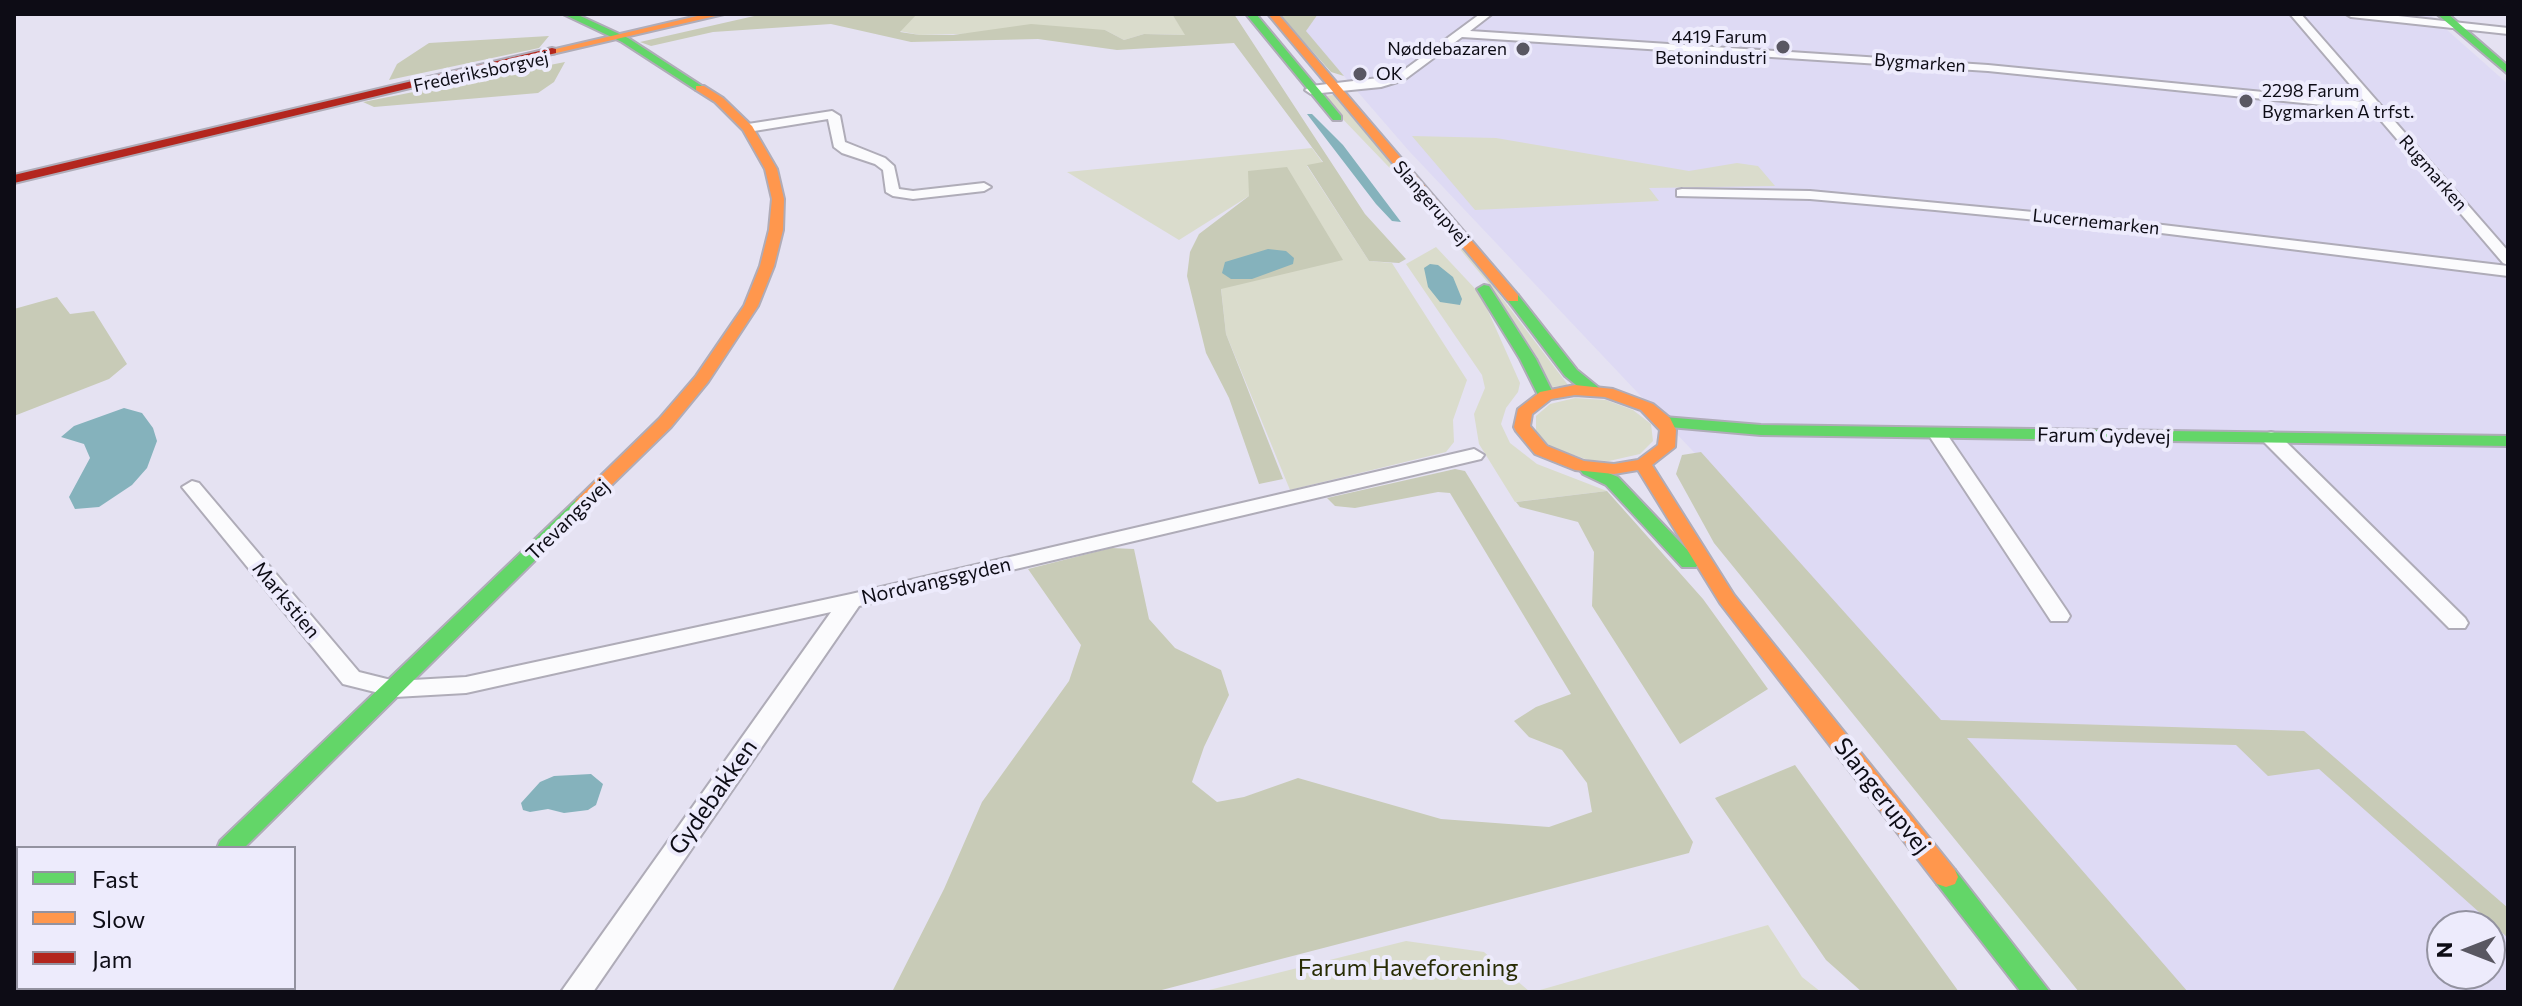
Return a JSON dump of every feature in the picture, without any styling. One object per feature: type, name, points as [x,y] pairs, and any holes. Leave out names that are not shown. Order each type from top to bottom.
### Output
[{"type":"street","name":"Frederiksborgvej","points":[[615,40],[719,14]]},
{"type":"street","name":"Frederiksborgvej","points":[[14,179],[220,129],[743,14]]},
{"type":"street","name":"Slangerupvej","points":[[1251,14],[1311,90],[1390,177],[1488,294],[1546,395]]},
{"type":"street","name":"Slangerupvej","points":[[1273,14],[1506,289],[1571,373],[1592,390]]},
{"type":"street","points":[[1311,90],[1400,78],[1487,14]]},
{"type":"street","name":"Rugmarken","points":[[2295,14],[2508,260]]},
{"type":"street","points":[[2351,14],[2449,20],[2508,31]]},
{"type":"street","name":"Trevangsvej","points":[[231,846],[665,423],[702,379],[751,306],[767,266],[776,230],[778,199],[771,169],[748,128],[719,100],[575,18]]},
{"type":"street","points":[[2449,20],[2508,71]]},
{"type":"street","name":"Bygmarken","points":[[1462,34],[1988,68],[2377,107]]},
{"type":"street","points":[[748,128],[812,116],[834,116],[839,144],[847,150],[880,161],[889,169],[893,192],[901,195],[984,187]]},
{"type":"street","name":"Lucernemarken","points":[[1682,193],[1810,195],[1951,207],[2129,225],[2508,271]]},
{"type":"street","points":[[1592,390],[1635,400],[1664,422],[1668,430],[1666,447],[1643,464],[1614,469],[1581,466],[1541,450],[1526,435],[1522,427],[1524,412],[1536,400],[1546,395],[1592,390]]},
{"type":"street","name":"Farum Gydevej","points":[[1664,422],[1761,430],[1937,434],[2508,441]]},
{"type":"street","name":"Farum Gydevej","points":[[1666,447],[1699,437],[1761,430]]},
{"type":"street","points":[[1937,434],[2059,616]]},
{"type":"street","points":[[2271,438],[2457,623]]},
{"type":"street","name":"Nordvangsgyden","points":[[395,689],[466,685],[851,601],[1474,455]]},
{"type":"street","name":"Slangerupvej","points":[[1643,464],[1727,599],[2037,992]]},
{"type":"street","name":"Slangerupvej","points":[[1581,466],[1612,481],[1708,585],[1727,599]]},
{"type":"street","name":"Markstien","points":[[192,487],[351,678],[395,689]]},
{"type":"street","name":"Gydebakken","points":[[576,992],[851,601]]},
{"type":"shaded area","points":[[1318,14],[2429,14],[2508,84],[2508,992],[2176,992],[1760,522],[1409,151],[1305,31]]},
{"type":"green space","points":[[763,14],[916,15],[900,32],[953,35],[1031,24],[1105,30],[1124,40],[1144,34],[1185,35],[1172,14],[1234,14],[1365,214],[1406,259],[1399,263],[1369,261],[1307,165],[1323,162],[1234,43],[1117,50],[1038,39],[911,42],[831,24],[713,32],[651,46],[640,42]]},
{"type":"green space","points":[[871,14],[1172,14],[1186,35],[1144,34],[1124,40],[1105,30],[920,35],[899,31],[915,15]]},
{"type":"green space","points":[[1279,14],[1318,14],[1306,31],[1344,76],[1331,72]]},
{"type":"green space","points":[[549,36],[539,48],[389,80],[397,64],[429,43]]},
{"type":"green space","points":[[565,62],[554,82],[538,93],[374,107],[363,102]]},
{"type":"green space","points":[[1333,95],[1461,244],[1568,385],[1552,387],[1537,357],[1489,284],[1408,187],[1335,111],[1326,96]]},
{"type":"green space","points":[[1412,136],[1496,138],[1689,171],[1737,163],[1758,166],[1775,186],[1649,188],[1659,201],[1475,210]]},
{"type":"green space","points":[[1312,148],[1323,163],[1307,166],[1369,261],[1392,263],[1467,380],[1453,420],[1454,442],[1446,452],[1290,490],[1226,334],[1221,288],[1249,196],[1179,240],[1067,172]]},
{"type":"green space","points":[[1287,167],[1343,260],[1221,289],[1226,334],[1283,479],[1259,484],[1229,398],[1206,353],[1187,276],[1190,252],[1199,234],[1249,196],[1248,171]]},
{"type":"green space","points":[[1436,247],[1481,295],[1520,383],[1501,424],[1510,443],[1537,464],[1607,491],[1515,502],[1479,444],[1474,414],[1485,388],[1482,375],[1406,264]]},
{"type":"green space","points":[[57,297],[70,314],[94,311],[127,364],[109,379],[14,416],[14,309]]},
{"type":"green space","points":[[1575,398],[1606,400],[1633,410],[1651,424],[1653,441],[1640,454],[1609,461],[1588,460],[1551,447],[1536,432],[1536,416],[1550,404]]},
{"type":"green space","points":[[1701,452],[1941,720],[2304,731],[2508,908],[2508,938],[2506,910],[2477,910],[2319,769],[2268,776],[2236,745],[1967,738],[2188,992],[2079,992],[1714,543],[1676,474],[1682,455]]},
{"type":"green space","points":[[1455,469],[1465,471],[1693,842],[1689,853],[1154,992],[892,992],[944,889],[982,802],[1069,681],[1081,645],[1028,569],[1111,548],[1134,549],[1149,619],[1175,648],[1221,670],[1229,695],[1204,747],[1192,782],[1217,802],[1244,797],[1298,778],[1441,819],[1549,827],[1592,812],[1587,783],[1562,750],[1529,737],[1514,721],[1536,707],[1571,694],[1450,493],[1438,492],[1355,508],[1335,506],[1327,498]]},
{"type":"green space","points":[[1607,491],[1703,599],[1768,689],[1680,744],[1592,606],[1594,552],[1578,522],[1520,507],[1516,502]]},
{"type":"green space","points":[[1795,765],[1959,992],[1862,992],[1826,960],[1715,798]]},
{"type":"green space","points":[[1768,925],[1802,977],[1821,992],[1533,992]]},
{"type":"green space","name":"Farum Haveforening","points":[[1406,941],[1484,952],[1530,992],[1201,992]]},
{"type":"water","points":[[1307,114],[1312,114],[1343,145],[1401,222],[1392,221],[1376,204]]},
{"type":"water","points":[[1268,249],[1286,251],[1294,258],[1293,264],[1252,279],[1231,279],[1222,273],[1225,262]]},
{"type":"water","points":[[1430,264],[1438,265],[1453,277],[1462,299],[1460,305],[1440,302],[1428,287],[1424,268]]},
{"type":"water","points":[[124,408],[142,413],[153,428],[157,441],[147,468],[132,485],[99,507],[75,509],[69,497],[90,458],[84,444],[61,437],[74,426]]},
{"type":"water","points":[[591,774],[603,784],[596,805],[588,810],[564,813],[548,809],[523,810],[521,803],[540,782],[554,776]]},
{"type":"traffic: fast","points":[[568,14],[625,40],[700,88]]},
{"type":"traffic: fast","points":[[1251,14],[1337,118]]},
{"type":"traffic: fast","points":[[2442,14],[2508,71]]},
{"type":"traffic: fast","points":[[1484,289],[1528,359],[1546,395]]},
{"type":"traffic: fast","points":[[1513,298],[1571,373],[1592,390]]},
{"type":"traffic: fast","points":[[1664,422],[1761,430],[2508,441]]},
{"type":"traffic: fast","points":[[1589,470],[1612,481],[1689,563]]},
{"type":"traffic: fast","points":[[231,846],[584,502]]},
{"type":"traffic: fast","points":[[1946,877],[2037,992]]},
{"type":"traffic: slow","points":[[552,51],[719,14]]},
{"type":"traffic: slow","points":[[1273,14],[1513,298]]},
{"type":"traffic: slow","points":[[584,502],[665,423],[702,379],[751,306],[767,266],[776,230],[778,199],[771,169],[748,128],[719,100],[700,88]]},
{"type":"traffic: slow","points":[[1575,390],[1607,392],[1647,407],[1664,422],[1668,430],[1666,447],[1643,464],[1614,469],[1581,466],[1541,450],[1522,427],[1524,412],[1546,395],[1575,390]]},
{"type":"traffic: slow","points":[[1643,464],[1727,599],[1946,877]]},
{"type":"traffic: jam","points":[[14,179],[552,51]]},
{"type":"place","name":"4419 Farum Betonindustri","points":[[1783,47]]},
{"type":"place","name":"Nøddebazaren","points":[[1523,49]]},
{"type":"place","name":"OK","points":[[1360,74]]},
{"type":"place","name":"2298 Farum Bygmarken A trfst.","points":[[2246,101]]}]
